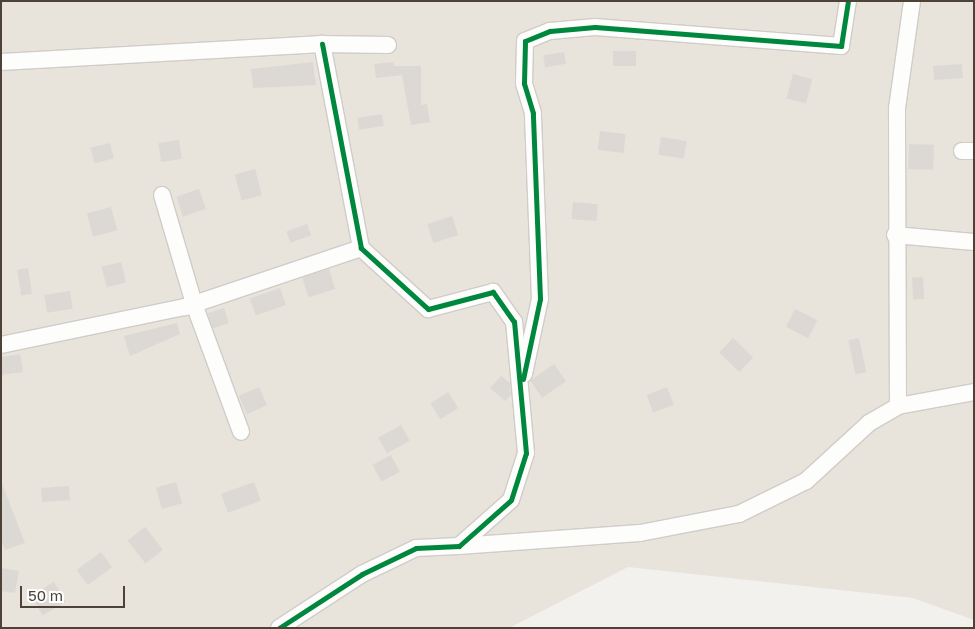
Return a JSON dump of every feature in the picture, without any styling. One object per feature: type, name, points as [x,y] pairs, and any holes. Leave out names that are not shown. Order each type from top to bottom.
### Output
[{"type":"street","points":[[520,391],[540,298],[533,113],[524,83],[525,41],[550,31],[595,27],[841,46],[848,1]]},
{"type":"street","points":[[898,406],[895,235],[897,108],[912,1]]},
{"type":"street","points":[[322,44],[361,248],[428,309],[493,292],[514,322],[526,452],[511,500],[459,546]]},
{"type":"street","points":[[1,62],[322,44],[388,45]]},
{"type":"street","points":[[162,196],[194,304],[241,432]]},
{"type":"street","points":[[895,235],[974,242]]},
{"type":"street","points":[[1,345],[194,304],[361,248]]},
{"type":"street","points":[[279,628],[362,574],[416,548],[640,533],[739,514],[806,481],[869,422],[898,406],[974,392]]},
{"type":"shaded area","points":[[1,1],[974,1],[974,620],[913,598],[628,567],[509,628],[1,628]]},
{"type":"building","points":[[613,51],[636,51],[636,66],[613,66]]},
{"type":"building","points":[[564,52],[566,64],[545,67],[543,55]]},
{"type":"building","points":[[313,62],[316,85],[253,88],[251,69]]},
{"type":"building","points":[[394,62],[394,66],[421,66],[421,105],[427,104],[430,122],[411,125],[402,75],[376,78],[374,64]]},
{"type":"building","points":[[962,64],[963,78],[934,80],[933,66]]},
{"type":"building","points":[[793,74],[812,79],[806,103],[787,98]]},
{"type":"building","points":[[382,114],[384,126],[359,130],[357,118]]},
{"type":"building","points":[[600,131],[626,134],[623,153],[598,150]]},
{"type":"building","points":[[661,137],[687,141],[684,159],[658,155]]},
{"type":"building","points":[[179,140],[182,159],[161,162],[158,143]]},
{"type":"building","points":[[110,143],[114,159],[94,163],[91,148]]},
{"type":"building","points":[[909,144],[934,145],[933,170],[908,169]]},
{"type":"building","points":[[255,169],[262,195],[242,201],[235,174]]},
{"type":"building","points":[[199,189],[206,209],[183,217],[176,197]]},
{"type":"building","points":[[573,202],[598,204],[596,221],[572,219]]},
{"type":"building","points":[[111,207],[117,230],[93,237],[87,213]]},
{"type":"building","points":[[452,216],[458,235],[433,243],[427,224]]},
{"type":"building","points":[[307,224],[311,235],[290,243],[286,232]]},
{"type":"building","points":[[121,262],[126,282],[107,287],[102,267]]},
{"type":"building","points":[[28,268],[32,294],[21,295],[17,270]]},
{"type":"building","points":[[329,269],[335,289],[308,297],[302,277]]},
{"type":"building","points":[[923,277],[924,299],[913,300],[912,278]]},
{"type":"building","points":[[280,288],[286,305],[256,315],[250,298]]},
{"type":"building","points":[[70,291],[73,309],[47,313],[44,295]]},
{"type":"building","points":[[224,308],[229,323],[213,328],[208,313]]},
{"type":"building","points":[[795,309],[817,320],[808,338],[786,327]]},
{"type":"building","points":[[177,323],[180,334],[130,356],[124,336]]},
{"type":"building","points":[[733,338],[753,357],[739,372],[719,352]]},
{"type":"building","points":[[859,338],[866,372],[856,375],[848,340]]},
{"type":"building","points":[[20,354],[23,372],[1,375],[1,357]]},
{"type":"building","points":[[554,364],[566,381],[542,398],[530,381]]},
{"type":"building","points":[[501,376],[510,383],[511,395],[505,401],[490,388]]},
{"type":"building","points":[[259,387],[267,405],[247,414],[239,396]]},
{"type":"building","points":[[667,387],[674,405],[653,413],[646,395]]},
{"type":"building","points":[[448,392],[458,408],[440,419],[430,403]]},
{"type":"building","points":[[401,425],[410,441],[387,453],[378,438]]},
{"type":"building","points":[[391,455],[400,472],[381,482],[372,465]]},
{"type":"building","points":[[1,481],[25,543],[5,550],[1,539]]},
{"type":"building","points":[[176,482],[182,503],[162,509],[156,488]]},
{"type":"building","points":[[254,482],[261,501],[228,513],[221,494]]},
{"type":"building","points":[[69,486],[70,500],[42,502],[41,488]]},
{"type":"building","points":[[145,527],[163,550],[146,563],[128,541]]},
{"type":"building","points":[[101,552],[112,567],[88,585],[77,570]]},
{"type":"building","points":[[1,568],[19,571],[15,593],[1,591]]},
{"type":"building","points":[[54,582],[66,602],[43,616],[31,596]]},
{"type":"cycle path","points":[[523,379],[540,299],[533,113],[524,83],[525,41],[550,31],[595,27],[841,46],[848,1]]},
{"type":"cycle path","points":[[279,628],[362,574],[416,548],[459,546],[511,500],[526,453],[514,322],[493,292],[428,309],[361,248],[322,44]]}]
